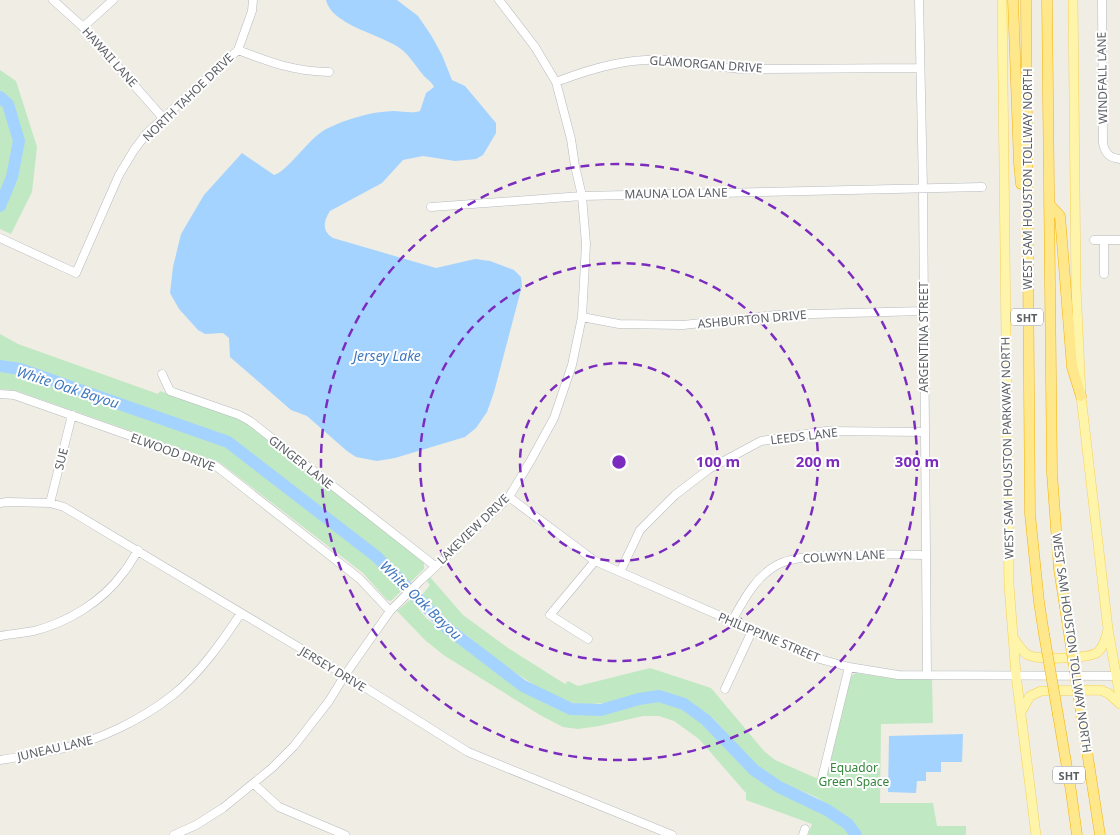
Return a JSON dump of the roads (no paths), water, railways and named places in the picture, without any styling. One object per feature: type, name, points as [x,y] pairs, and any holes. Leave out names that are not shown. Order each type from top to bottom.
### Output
[{"type":"highway","points":[[1013,0],[1019,164],[1027,240]]},
{"type":"highway","name":"WEST SAM HOUSTON TOLLWAY NORTH","points":[[1026,0],[1030,514],[1039,602],[1072,791],[1077,835]]},
{"type":"highway","name":"WEST SAM HOUSTON TOLLWAY NORTH","points":[[1048,0],[1053,497],[1060,569],[1100,835]]},
{"type":"highway","points":[[1050,204],[1060,216],[1072,367],[1081,396]]},
{"type":"main road","name":"WEST SAM HOUSTON PARKWAY NORTH","points":[[1002,0],[1009,578],[1016,675],[1036,835]]},
{"type":"main road","points":[[1073,0],[1076,287],[1081,396],[1108,630],[1119,676],[1120,696]]},
{"type":"main road","points":[[1013,637],[1026,654],[1035,658],[1089,657],[1098,652],[1108,630]]},
{"type":"main road","points":[[1021,713],[1030,696],[1041,691],[1100,690],[1108,693],[1120,704]]},
{"type":"street","name":"HAWAII LANE","points":[[53,0],[83,27],[163,118]]},
{"type":"street","points":[[83,27],[113,0]]},
{"type":"street","name":"NORTH TAHOE DRIVE","points":[[1,239],[76,273],[119,175],[147,133],[238,50],[252,10],[253,0]]},
{"type":"street","name":"LAKEVIEW DRIVE","points":[[174,835],[196,825],[223,808],[254,784],[294,746],[320,713],[390,611],[509,497],[554,418],[572,365],[582,317],[586,244],[582,196],[571,139],[556,82],[535,47],[498,0]]},
{"type":"street","name":"ARGENTINA STREET","points":[[919,0],[923,188],[927,675]]},
{"type":"street","name":"WINDFALL LANE","points":[[1102,0],[1103,143],[1107,155],[1120,159]]},
{"type":"street","points":[[238,50],[296,70],[330,72]]},
{"type":"street","name":"GLAMORGAN DRIVE","points":[[556,82],[603,66],[641,60],[676,61],[720,68],[745,69],[920,68]]},
{"type":"street","name":"MAUNA LOA LANE","points":[[431,207],[582,196],[982,187]]},
{"type":"street","points":[[1094,240],[1120,240]]},
{"type":"street","points":[[1104,240],[1104,274]]},
{"type":"street","name":"ASHBURTON DRIVE","points":[[582,317],[619,324],[683,325],[776,315],[923,310]]},
{"type":"street","name":"GINGER LANE","points":[[162,374],[170,391],[239,415],[250,422],[435,566]]},
{"type":"street","name":"ELWOOD DRIVE","points":[[0,394],[14,395],[216,466],[360,579],[390,611]]},
{"type":"street","name":"SUE","points":[[50,503],[72,415]]},
{"type":"street","name":"LEEDS LANE","points":[[620,572],[640,530],[675,495],[709,468],[761,441],[826,431],[924,432]]},
{"type":"street","name":"PHILIPPINE STREET","points":[[509,497],[595,561],[816,658],[849,667],[898,675],[1119,676]]},
{"type":"street","name":"JERSEY DRIVE","points":[[0,504],[7,502],[50,503],[77,514],[468,752],[672,835]]},
{"type":"street","points":[[0,636],[52,626],[81,611],[104,593],[123,574],[138,550]]},
{"type":"street","name":"COLWYN LANE","points":[[732,621],[746,595],[760,578],[777,565],[798,558],[843,554],[925,555]]},
{"type":"street","points":[[588,639],[550,615],[595,561]]},
{"type":"street","name":"JUNEAU LANE","points":[[0,760],[61,749],[99,737],[138,718],[173,694],[203,665],[241,613]]},
{"type":"street","points":[[725,689],[752,631]]},
{"type":"street","points":[[822,778],[849,667]]},
{"type":"street","points":[[254,784],[279,807],[345,835]]},
{"type":"water","name":"Jersey Lake","points":[[326,0],[397,0],[418,16],[442,55],[452,80],[465,86],[496,123],[496,133],[483,155],[476,159],[455,161],[423,156],[403,160],[382,183],[330,211],[325,223],[325,229],[329,235],[333,238],[436,268],[475,259],[490,261],[514,270],[521,277],[522,286],[494,392],[487,412],[476,428],[465,437],[395,458],[377,461],[356,457],[307,416],[291,410],[230,357],[229,338],[223,333],[205,334],[198,330],[179,309],[170,293],[173,267],[181,234],[204,195],[242,153],[274,175],[285,168],[319,133],[326,129],[367,114],[393,111],[420,111],[426,93],[434,87],[401,49],[347,23],[330,9]]},
{"type":"water","points":[[963,734],[962,762],[941,762],[941,772],[926,772],[926,781],[917,781],[916,793],[888,792],[889,736]]},
{"type":"waterway","name":"White Oak Bayou","points":[[0,97],[8,104],[19,141],[12,177],[0,206]]},
{"type":"waterway","name":"White Oak Bayou","points":[[0,366],[20,369],[228,442],[377,557],[447,628],[523,686],[571,709],[601,710],[639,699],[659,696],[684,704],[706,720],[754,770],[779,787],[827,810],[848,824],[856,835]]},
{"type":"park label","name":"Equador Green Space","points":[[854,774]]}]
